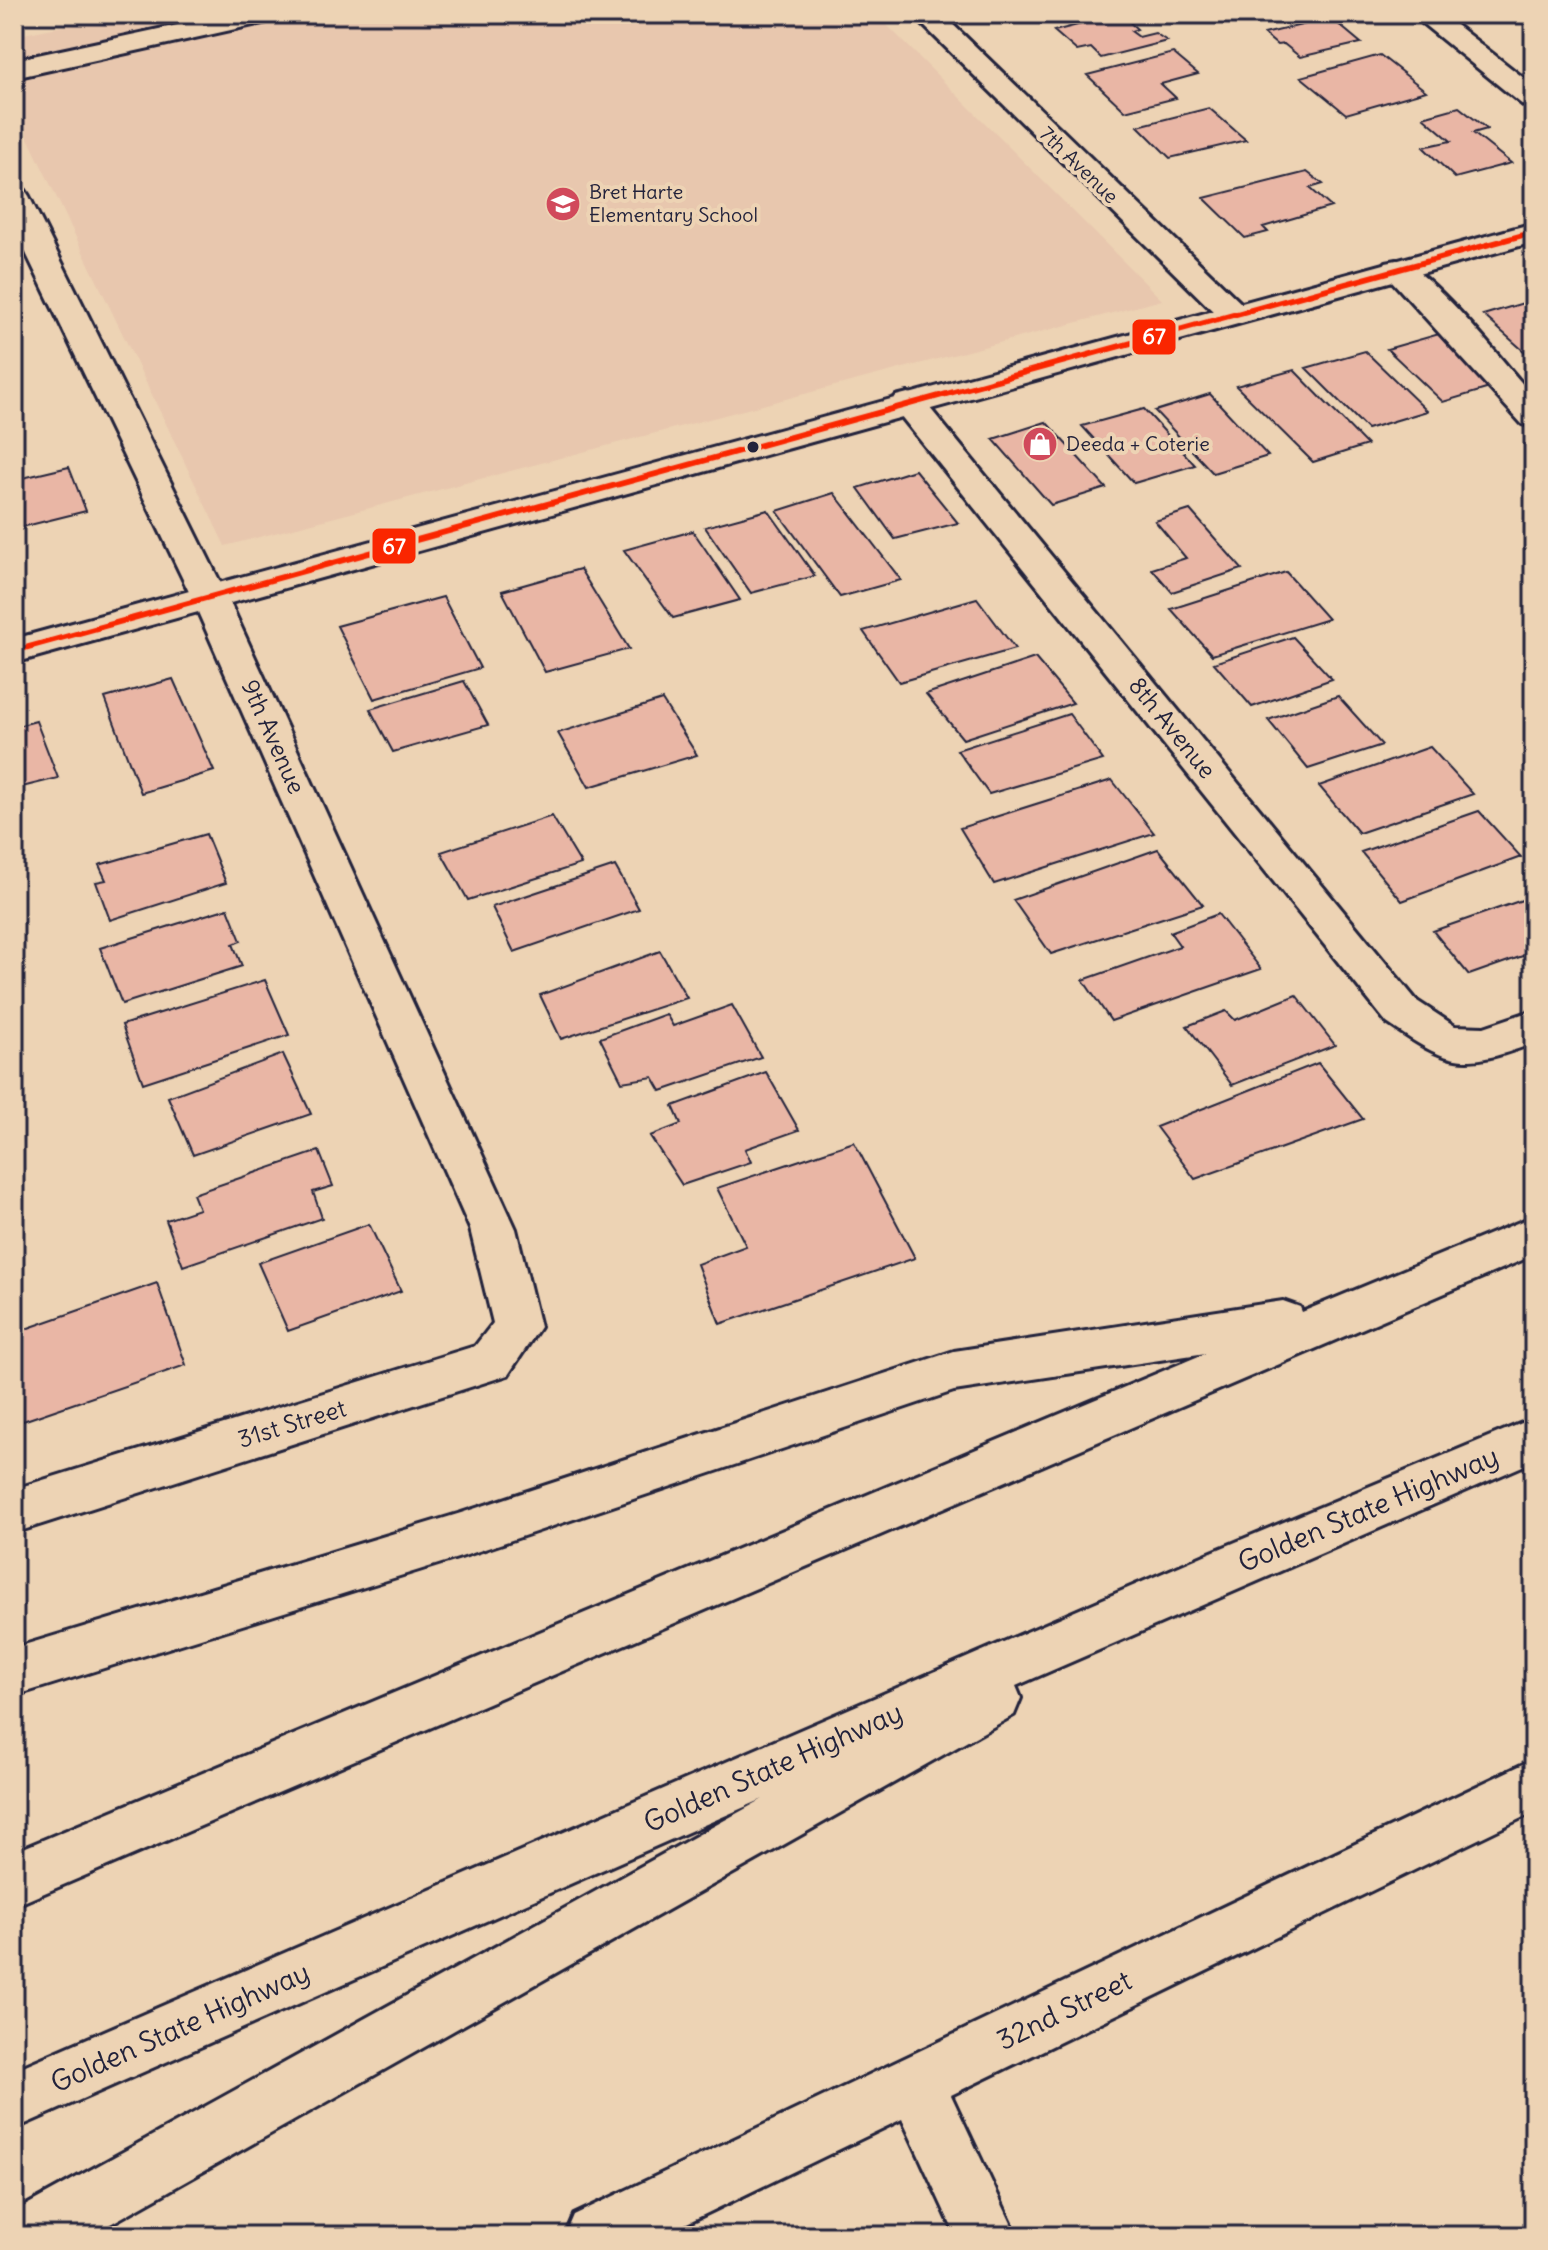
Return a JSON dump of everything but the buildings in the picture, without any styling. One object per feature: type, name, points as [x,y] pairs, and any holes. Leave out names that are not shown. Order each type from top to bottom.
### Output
[{"type":"main road","points":[[14,69],[267,14]]},
{"type":"main road","name":"7th Avenue","points":[[926,14],[1234,314]]},
{"type":"main road","points":[[1425,14],[1534,100]]},
{"type":"main road","name":"9th Avenue","points":[[14,196],[209,596],[493,1229],[510,1289]]},
{"type":"main road","points":[[14,651],[1534,232]]},
{"type":"main road","points":[[1397,269],[1421,291],[1534,417]]},
{"type":"main road","name":"8th Avenue","points":[[908,403],[1402,1012],[1447,1042],[1486,1044],[1534,1026]]},
{"type":"main road","points":[[14,1879],[1345,1312],[1534,1235]]},
{"type":"main road","name":"31st Street","points":[[14,1511],[491,1361],[517,1327],[510,1289]]},
{"type":"main road","points":[[14,1672],[461,1535],[954,1371],[1345,1312]]},
{"type":"main road","name":"Golden State Highway","points":[[14,2100],[1225,1570],[1534,1439]]},
{"type":"main road","points":[[30,2236],[1225,1570]]},
{"type":"main road","name":"32nd Street","points":[[595,2236],[1534,1785]]},
{"type":"main road","points":[[915,2082],[987,2236]]},
{"type":"shaded area","name":"Bret Harte Elementary School","points":[[121,14],[876,14],[1162,300],[225,546],[14,109],[14,36]]},
{"type":"transit line","name":"67","points":[[14,651],[1534,232]]},
{"type":"place","name":"Bret Harte Elementary School","points":[[563,204]]},
{"type":"place","name":"Deeda + Coterie","points":[[1040,444]]}]
